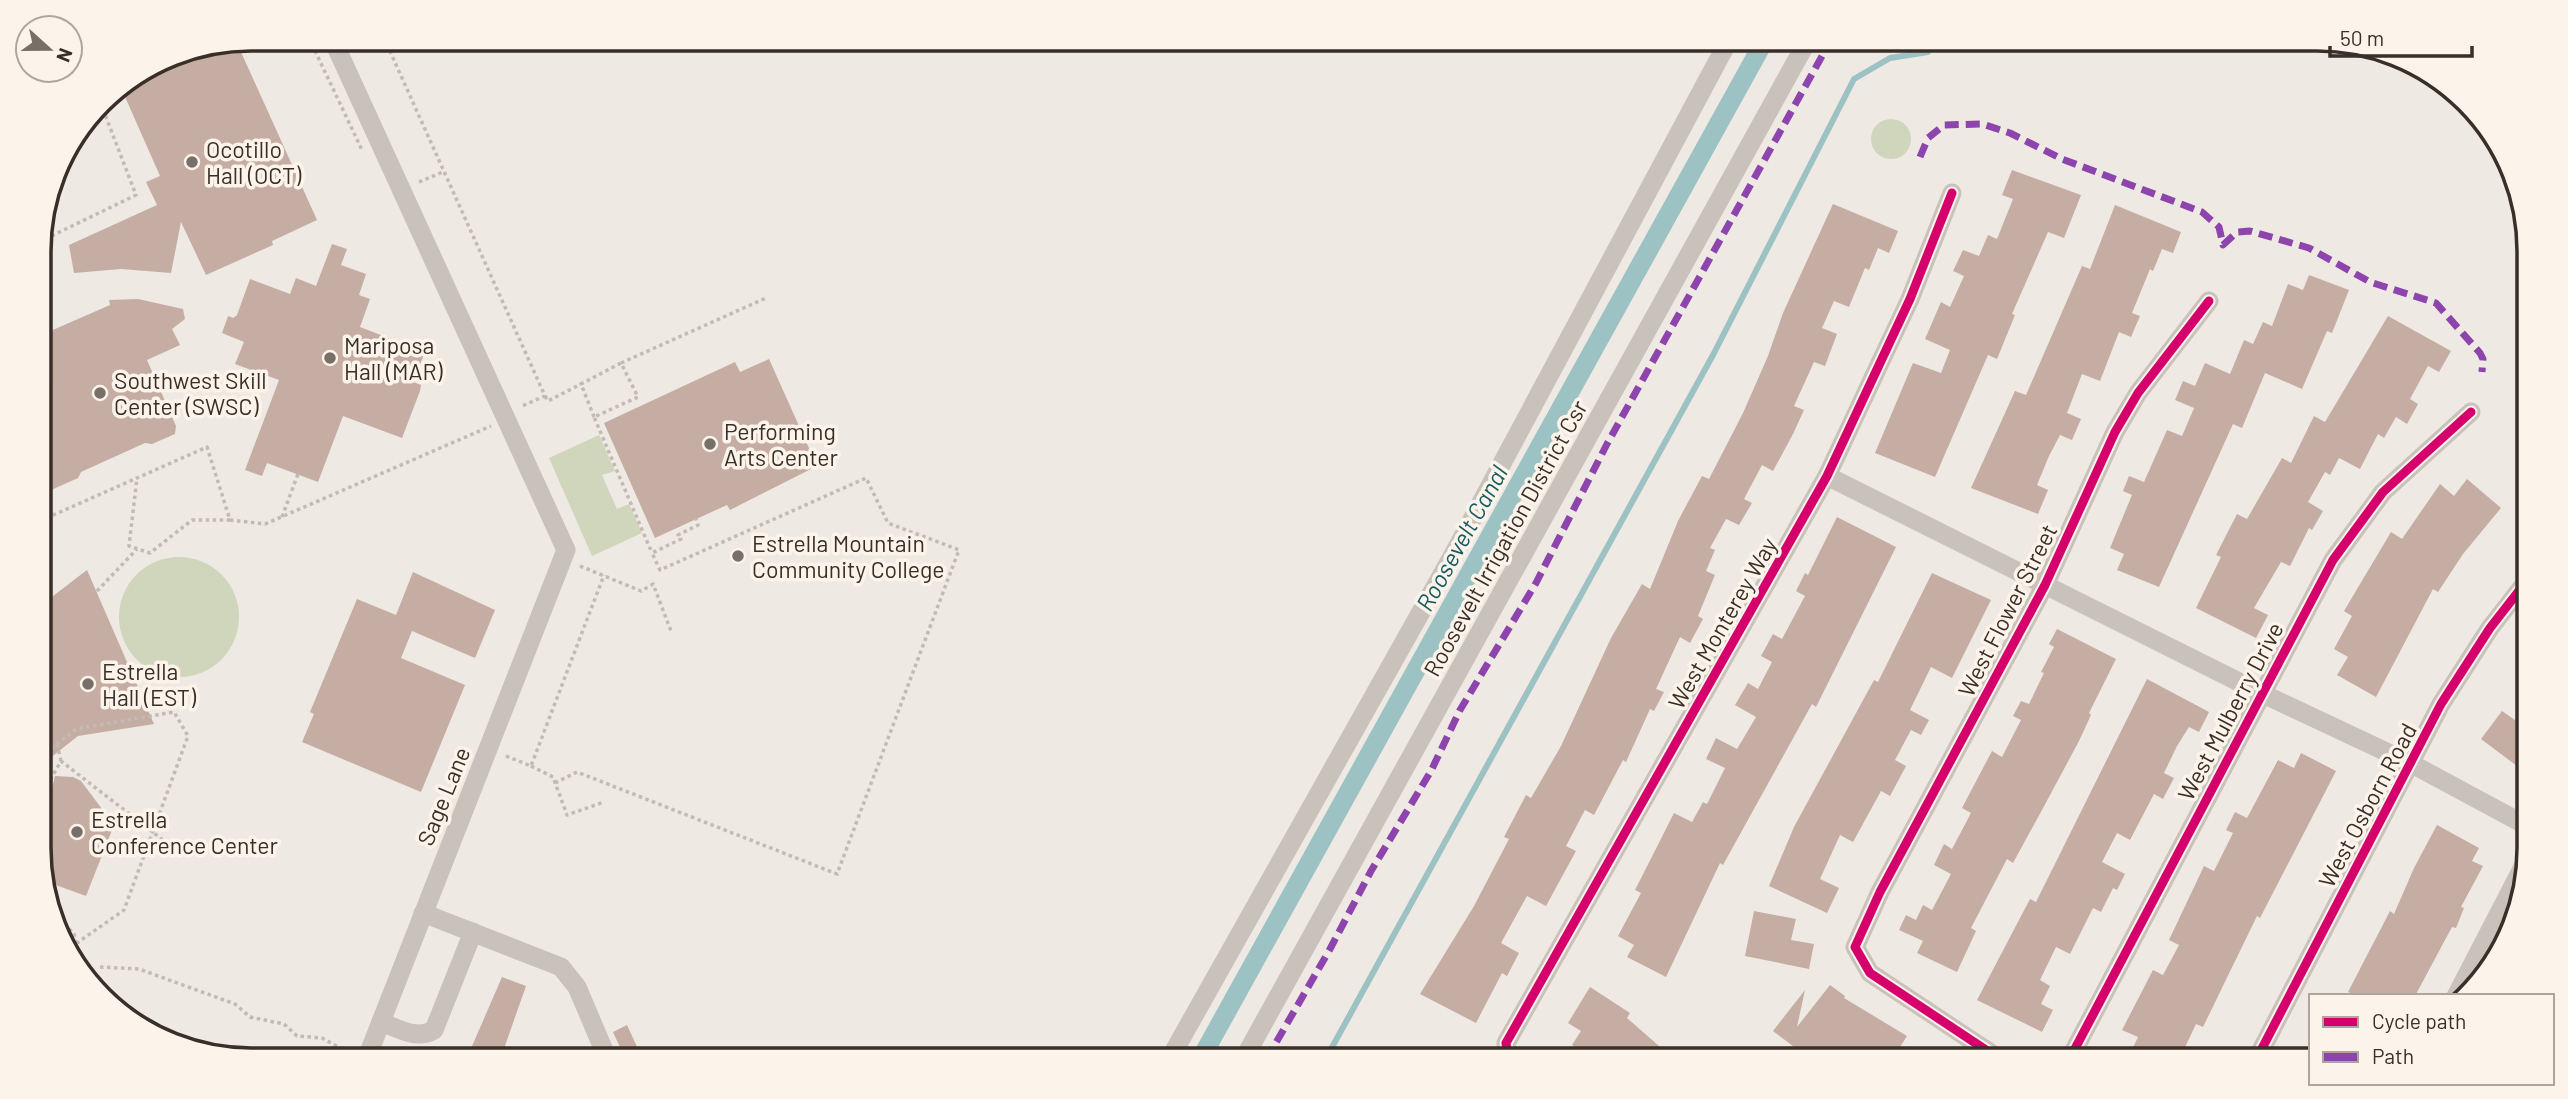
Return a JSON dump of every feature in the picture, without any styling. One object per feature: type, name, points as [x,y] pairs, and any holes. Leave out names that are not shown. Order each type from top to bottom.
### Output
[{"type":"street","points":[[338,51],[497,420],[564,554]]},
{"type":"street","name":"Roosevelt Irrigation District Csr","points":[[1176,1048],[1452,555],[1723,51]]},
{"type":"street","name":"Roosevelt Irrigation District Csr","points":[[1250,1048],[1802,51]]},
{"type":"street","name":"West Monterey Way","points":[[1507,1048],[1506,1043],[1827,476],[1910,299],[1952,193]]},
{"type":"street","name":"West Flower Street","points":[[1983,1048],[1870,973],[1854,947],[1880,891],[2045,584],[2115,432],[2138,393],[2209,301]]},
{"type":"street","name":"West Mulberry Drive","points":[[2074,1048],[2333,560],[2383,492],[2471,412]]},
{"type":"street","points":[[1827,476],[2261,693],[2410,763],[2517,821]]},
{"type":"street","name":"Sage Lane","points":[[366,1048],[381,1022],[564,554]]},
{"type":"street","name":"West Osborn Road","points":[[2262,1048],[2462,668],[2517,594]]},
{"type":"street","points":[[2459,990],[2513,887]]},
{"type":"street","points":[[424,913],[561,967],[577,986],[603,1048]]},
{"type":"street","points":[[381,1022],[416,1034],[425,1035],[435,1030],[473,932]]},
{"type":"path","points":[[390,51],[548,401],[621,363],[766,298]]},
{"type":"path","points":[[51,236],[135,195],[104,115]]},
{"type":"path","points":[[594,417],[638,397],[621,363]]},
{"type":"path","points":[[555,783],[577,772],[837,874],[959,550],[888,523],[866,478],[660,570],[581,384]]},
{"type":"path","points":[[137,478],[130,546],[150,553],[192,520],[265,524],[545,396]]},
{"type":"path","points":[[51,516],[207,447],[230,520]]},
{"type":"path","points":[[282,517],[298,474]]},
{"type":"path","points":[[652,553],[681,539],[678,535],[698,525],[696,519]]},
{"type":"path","points":[[97,591],[137,549]]},
{"type":"path","points":[[564,554],[641,591],[653,584],[671,631]]},
{"type":"path","points":[[531,766],[604,575]]},
{"type":"path","points":[[51,749],[76,729],[174,712],[188,736],[124,910],[77,943]]},
{"type":"path","points":[[57,744],[61,761],[163,840]]},
{"type":"path","points":[[488,750],[553,777],[567,815],[604,802]]},
{"type":"path","points":[[51,779],[61,761]]},
{"type":"path","points":[[67,927],[74,933],[78,949]]},
{"type":"path","points":[[100,967],[139,969],[235,1004],[250,1017],[284,1024],[298,1036],[322,1038],[340,1048]]},
{"type":"green space","points":[[1891,119],[1905,125],[1911,139],[1905,153],[1891,159],[1877,153],[1871,139],[1877,125]]},
{"type":"green space","points":[[599,435],[615,471],[602,475],[617,509],[629,504],[642,533],[592,556],[549,458]]},
{"type":"green space","points":[[179,557],[202,562],[221,575],[234,594],[239,617],[234,640],[221,659],[202,672],[179,677],[156,672],[137,659],[124,640],[119,617],[124,594],[137,575],[156,562]]},
{"type":"building","name":"Ocotillo Hall (OCT)","points":[[241,51],[317,220],[272,241],[273,245],[206,275],[181,222],[171,273],[121,269],[74,273],[69,245],[157,205],[146,182],[160,176],[124,96],[148,78],[199,58]]},
{"type":"building","points":[[2012,170],[2081,195],[2064,238],[2048,232],[2012,314],[2015,315],[1997,359],[1988,355],[1935,477],[1875,453],[1913,363],[1941,373],[1950,350],[1925,339],[1941,302],[1950,307],[1964,276],[1953,271],[1963,250],[1979,256],[1988,235],[1997,239],[2013,199],[2002,195]]},
{"type":"building","points":[[1833,204],[1898,231],[1889,253],[1878,248],[1869,270],[1865,268],[1849,307],[1834,301],[1822,328],[1837,334],[1825,366],[1814,362],[1794,406],[1804,410],[1793,434],[1773,471],[1762,465],[1744,499],[1752,503],[1739,525],[1726,519],[1710,548],[1715,550],[1706,571],[1715,575],[1698,616],[1703,619],[1690,643],[1680,637],[1656,689],[1664,692],[1654,711],[1650,709],[1626,762],[1623,760],[1594,815],[1585,810],[1566,846],[1576,851],[1546,906],[1527,896],[1501,943],[1519,953],[1507,976],[1502,973],[1476,1023],[1420,994],[1474,906],[1509,839],[1504,837],[1526,795],[1531,798],[1561,746],[1611,638],[1642,584],[1650,589],[1678,521],[1702,476],[1709,479],[1743,413],[1783,313]]},
{"type":"building","points":[[2115,205],[2181,232],[2173,253],[2162,249],[2153,271],[2150,269],[2132,313],[2140,316],[2131,337],[2119,332],[2100,381],[2082,374],[2067,413],[2081,419],[2072,440],[2060,435],[2049,456],[2037,485],[2048,490],[2038,514],[1971,488],[2015,391],[2026,395],[2082,266],[2090,269]]},
{"type":"building","name":"Mariposa Hall (MAR)","points":[[332,244],[347,249],[341,265],[366,274],[359,295],[370,299],[360,327],[425,352],[413,382],[421,385],[420,391],[402,438],[343,416],[318,482],[267,463],[262,476],[245,470],[279,380],[235,364],[244,342],[222,333],[228,316],[233,318],[237,315],[250,279],[290,294],[296,278],[316,286]]},
{"type":"building","points":[[2309,275],[2349,290],[2332,333],[2327,331],[2302,389],[2265,373],[2242,428],[2233,424],[2159,587],[2117,570],[2124,554],[2110,548],[2132,495],[2123,491],[2129,476],[2144,482],[2167,430],[2182,436],[2194,408],[2175,400],[2183,381],[2195,386],[2205,363],[2230,374],[2244,340],[2253,344],[2263,322],[2272,326],[2288,284],[2303,290]]},
{"type":"building","name":"Southwest Skill Center (SWSC)","points":[[138,299],[183,309],[185,319],[172,329],[180,345],[147,360],[176,426],[175,434],[152,444],[145,443],[81,472],[78,478],[51,490],[51,331],[110,305],[109,300]]},
{"type":"building","points":[[2388,316],[2451,351],[2439,372],[2428,366],[2410,399],[2418,404],[2407,424],[2396,417],[2384,438],[2378,434],[2360,469],[2339,458],[2330,475],[2325,472],[2308,502],[2323,511],[2312,530],[2309,528],[2290,566],[2281,562],[2254,608],[2268,615],[2256,638],[2196,608],[2221,557],[2216,555],[2237,514],[2247,519],[2282,458],[2291,463],[2314,416],[2325,422]]},
{"type":"building","name":"Performing Arts Center","points":[[769,359],[817,466],[730,510],[727,505],[655,538],[604,423],[735,362],[740,372]]},
{"type":"building","points":[[2467,479],[2501,508],[2463,554],[2438,592],[2433,589],[2376,697],[2337,675],[2348,657],[2334,649],[2352,616],[2344,611],[2391,532],[2402,539],[2440,484],[2454,496]]},
{"type":"building","points":[[1837,517],[1896,547],[1816,707],[1812,704],[1723,865],[1720,863],[1666,977],[1627,957],[1634,945],[1618,936],[1641,893],[1635,890],[1674,813],[1692,822],[1703,802],[1707,804],[1725,768],[1706,759],[1716,738],[1737,749],[1756,717],[1735,705],[1748,683],[1758,689],[1772,662],[1761,656],[1773,634],[1782,639],[1805,596],[1796,591],[1805,573],[1808,575]]},
{"type":"building","name":"Estrella Hall (EST)","points":[[87,570],[154,724],[78,736],[51,757],[51,598]]},
{"type":"building","points":[[413,572],[495,610],[475,658],[412,631],[401,658],[465,685],[421,792],[302,742],[314,714],[310,712],[357,599],[396,615]]},
{"type":"building","points":[[1932,573],[1991,600],[1952,678],[1931,667],[1910,710],[1929,720],[1921,735],[1911,730],[1895,760],[1906,766],[1890,796],[1881,791],[1853,842],[1840,835],[1820,879],[1839,888],[1827,913],[1769,886],[1794,827],[1874,680],[1878,682]]},
{"type":"building","points":[[2057,629],[2116,659],[2089,713],[2091,715],[2079,741],[2042,810],[2013,863],[2007,859],[1971,928],[1976,931],[1957,972],[1917,953],[1923,941],[1899,930],[1906,915],[1916,920],[1923,905],[1932,910],[1951,874],[1934,865],[1944,844],[1952,849],[1971,813],[1962,808],[1992,751],[2002,757],[2021,720],[2013,716],[2021,701],[2029,704],[2054,647],[2049,644]]},
{"type":"building","points":[[2147,679],[2209,712],[2199,732],[2189,727],[2177,746],[2164,773],[2174,778],[2163,799],[2154,794],[2130,840],[2117,833],[2102,862],[2125,874],[2117,890],[2113,888],[2101,912],[2093,908],[2070,954],[2056,947],[2040,980],[2050,986],[2041,1004],[2053,1010],[2042,1032],[1977,1000],[2030,899],[2036,902]]},
{"type":"building","points":[[2502,711],[2515,720],[2517,717],[2517,766],[2481,739]]},
{"type":"building","points":[[2301,753],[2336,771],[2260,918],[2257,916],[2203,1027],[2196,1024],[2185,1048],[2133,1048],[2138,1037],[2122,1030],[2153,970],[2163,975],[2179,945],[2169,940],[2204,866],[2214,871],[2233,833],[2226,830],[2235,812],[2247,818],[2278,760],[2294,768]]},
{"type":"building","name":"Estrella Conference Center","points":[[55,776],[73,777],[81,781],[114,825],[86,896],[54,884],[51,793]]},
{"type":"building","points":[[2437,825],[2479,848],[2472,861],[2483,866],[2461,907],[2464,908],[2456,928],[2452,927],[2416,994],[2348,992],[2390,911],[2394,914]]},
{"type":"building","points":[[1754,911],[1796,919],[1791,940],[1814,944],[1809,969],[1745,956]]},
{"type":"building","points":[[502,977],[526,986],[504,1048],[471,1048]]},
{"type":"building","points":[[1830,985],[1845,996],[1844,998],[1907,1036],[1900,1048],[1795,1048],[1773,1031],[1805,990],[1797,1027]]},
{"type":"building","points":[[1590,987],[1630,1013],[1627,1018],[1661,1048],[1577,1048],[1572,1045],[1581,1031],[1568,1023]]},
{"type":"building","points":[[627,1025],[638,1048],[620,1048],[613,1032]]},
{"type":"waterway","name":"Roosevelt Canal","points":[[1207,1048],[1759,51]]},
{"type":"waterway","points":[[1332,1048],[1713,355],[1854,79],[1890,58],[1928,52]]},
{"type":"marked path","points":[[1273,1048],[1371,871],[1431,771],[1460,710],[1536,583],[1607,444],[1825,51]]},
{"type":"marked path","points":[[1920,157],[1928,138],[1944,125],[1982,124],[2010,133],[2062,159],[2202,212],[2219,227],[2223,245],[2237,232],[2250,231],[2309,248],[2370,282],[2436,303],[2480,353],[2483,359],[2482,372]]},
{"type":"cycle path","points":[[1507,1048],[1506,1043],[1827,476],[1910,299],[1952,193]]},
{"type":"cycle path","points":[[1983,1048],[1870,973],[1855,947],[1880,892],[2045,585],[2115,432],[2138,393],[2209,301]]},
{"type":"cycle path","points":[[2075,1048],[2333,560],[2383,492],[2471,412]]},
{"type":"cycle path","points":[[2262,1048],[2441,704],[2490,628],[2517,593]]},
{"type":"place","name":"Ocotillo Hall (OCT)","points":[[192,162]]},
{"type":"place","name":"Mariposa Hall (MAR)","points":[[330,358]]},
{"type":"place","name":"Southwest Skill Center (SWSC)","points":[[100,393]]},
{"type":"place","name":"Performing Arts Center","points":[[710,444]]},
{"type":"place","name":"Estrella Mountain Community College","points":[[738,556]]},
{"type":"place","name":"Estrella Hall (EST)","points":[[88,684]]},
{"type":"place","name":"Estrella Conference Center","points":[[77,832]]}]
